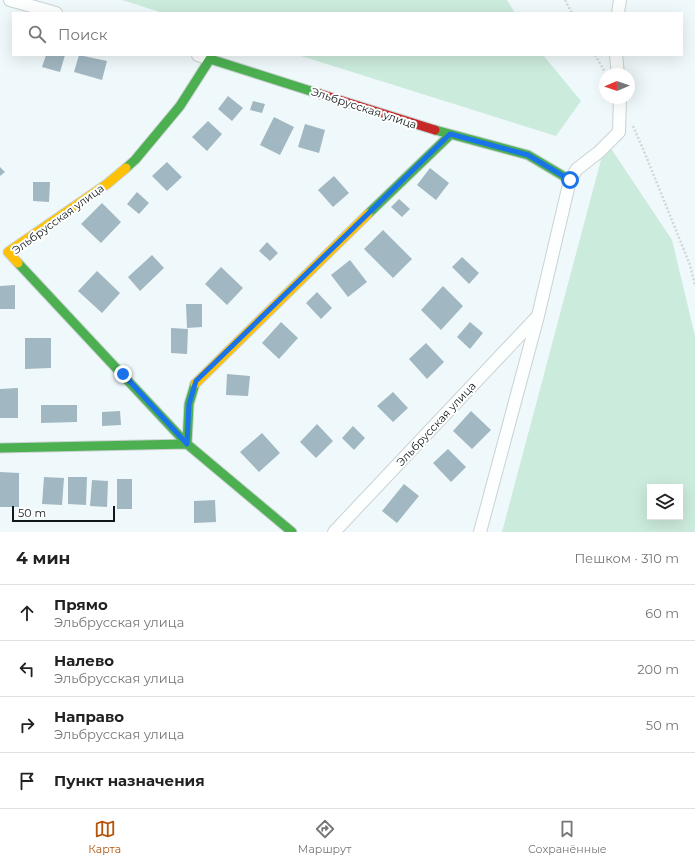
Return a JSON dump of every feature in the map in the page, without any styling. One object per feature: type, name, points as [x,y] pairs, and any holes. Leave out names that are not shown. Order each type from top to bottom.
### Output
[{"type":"street","points":[[10,0],[52,12]]},
{"type":"street","points":[[618,12],[620,0]]},
{"type":"street","name":"Эльбрусская улица","points":[[201,56],[450,134],[528,155],[570,180]]},
{"type":"street","points":[[616,56],[617,68]]},
{"type":"street","name":"Эльбрусская улица","points":[[210,59],[180,106],[135,160],[107,184],[4,248],[187,444],[292,532]]},
{"type":"street","points":[[480,532],[538,316],[570,180],[577,169],[599,152],[619,132],[620,104]]},
{"type":"street","points":[[0,448],[187,444],[189,404],[196,381],[450,134]]},
{"type":"street","name":"Эльбрусская улица","points":[[334,532],[538,316]]},
{"type":"path","points":[[565,0],[571,12]]},
{"type":"path","points":[[596,56],[603,68]]},
{"type":"path","points":[[631,122],[644,150],[687,258],[695,285]]},
{"type":"green space","points":[[122,0],[507,0],[514,12],[160,12]]},
{"type":"green space","points":[[301,56],[544,56],[581,101],[556,136]]},
{"type":"green space","points":[[606,141],[672,240],[695,336],[695,532],[502,532]]},
{"type":"building","points":[[46,56],[65,56],[60,72],[42,67]]},
{"type":"building","points":[[79,56],[107,61],[102,80],[74,72]]},
{"type":"building","points":[[228,96],[243,108],[232,121],[218,109]]},
{"type":"building","points":[[253,101],[265,104],[262,113],[250,110]]},
{"type":"building","points":[[274,117],[294,127],[280,155],[260,145]]},
{"type":"building","points":[[208,121],[222,134],[207,151],[192,137]]},
{"type":"building","points":[[305,124],[325,130],[319,153],[298,147]]},
{"type":"building","points":[[167,162],[182,177],[167,191],[152,176]]},
{"type":"building","points":[[0,167],[5,172],[0,176]]},
{"type":"building","points":[[430,168],[449,183],[436,200],[417,185]]},
{"type":"building","points":[[334,176],[349,193],[333,207],[318,190]]},
{"type":"building","points":[[33,182],[50,182],[49,202],[33,201]]},
{"type":"building","points":[[137,192],[149,203],[139,214],[127,204]]},
{"type":"building","points":[[399,199],[410,209],[402,217],[391,207]]},
{"type":"building","points":[[102,203],[121,222],[101,243],[81,224]]},
{"type":"building","points":[[383,230],[412,259],[393,278],[364,249]]},
{"type":"building","points":[[267,242],[278,253],[270,261],[259,251]]},
{"type":"building","points":[[152,255],[164,268],[140,291],[128,277]]},
{"type":"building","points":[[462,257],[479,273],[469,284],[452,267]]},
{"type":"building","points":[[350,260],[367,282],[348,297],[331,275]]},
{"type":"building","points":[[221,267],[243,288],[227,305],[205,284]]},
{"type":"building","points":[[97,271],[120,293],[102,313],[78,291]]},
{"type":"building","points":[[15,285],[15,309],[0,309],[0,286]]},
{"type":"building","points":[[443,286],[463,306],[441,330],[421,310]]},
{"type":"building","points":[[317,292],[332,308],[321,319],[306,303]]},
{"type":"building","points":[[186,304],[202,304],[202,327],[187,328]]},
{"type":"building","points":[[281,322],[298,338],[279,359],[262,343]]},
{"type":"building","points":[[470,322],[483,333],[470,349],[457,337]]},
{"type":"building","points":[[171,328],[188,329],[187,354],[171,353]]},
{"type":"building","points":[[25,338],[51,338],[51,368],[25,369]]},
{"type":"building","points":[[426,343],[444,362],[427,379],[409,359]]},
{"type":"building","points":[[227,374],[250,376],[248,396],[226,395]]},
{"type":"building","points":[[18,388],[18,418],[0,418],[0,389]]},
{"type":"building","points":[[393,392],[408,408],[393,422],[377,406]]},
{"type":"building","points":[[41,405],[77,405],[77,422],[41,423]]},
{"type":"building","points":[[120,411],[121,425],[102,426],[102,412]]},
{"type":"building","points":[[471,411],[491,430],[472,449],[453,431]]},
{"type":"building","points":[[317,424],[333,441],[316,458],[300,442]]},
{"type":"building","points":[[353,426],[365,438],[354,450],[342,438]]},
{"type":"building","points":[[262,433],[280,453],[259,472],[240,452]]},
{"type":"building","points":[[448,449],[466,467],[451,482],[433,463]]},
{"type":"building","points":[[0,472],[19,473],[19,507],[0,507]]},
{"type":"building","points":[[44,477],[64,478],[62,505],[42,504]]},
{"type":"building","points":[[68,477],[87,477],[86,505],[68,504]]},
{"type":"building","points":[[117,479],[132,479],[132,509],[117,509]]},
{"type":"building","points":[[92,480],[108,481],[107,507],[90,506]]},
{"type":"building","points":[[404,484],[419,496],[397,523],[382,511]]},
{"type":"building","points":[[215,500],[216,522],[194,523],[194,501]]},
{"type":"traffic: fast","points":[[126,168],[135,160],[180,106],[210,59],[320,94]]},
{"type":"traffic: fast","points":[[435,130],[528,155],[570,180]]},
{"type":"traffic: fast","points":[[368,214],[450,135]]},
{"type":"traffic: fast","points":[[18,263],[187,444],[292,532]]},
{"type":"traffic: fast","points":[[0,448],[187,444],[189,404],[195,384]]},
{"type":"traffic: slow","points":[[18,263],[8,252],[107,184],[126,168]]},
{"type":"traffic: slow","points":[[195,384],[368,214]]},
{"type":"traffic: jam","points":[[320,94],[435,130]]},
{"type":"route","points":[[123,374],[187,444],[189,404],[196,381],[450,134],[528,155],[570,180]]}]
